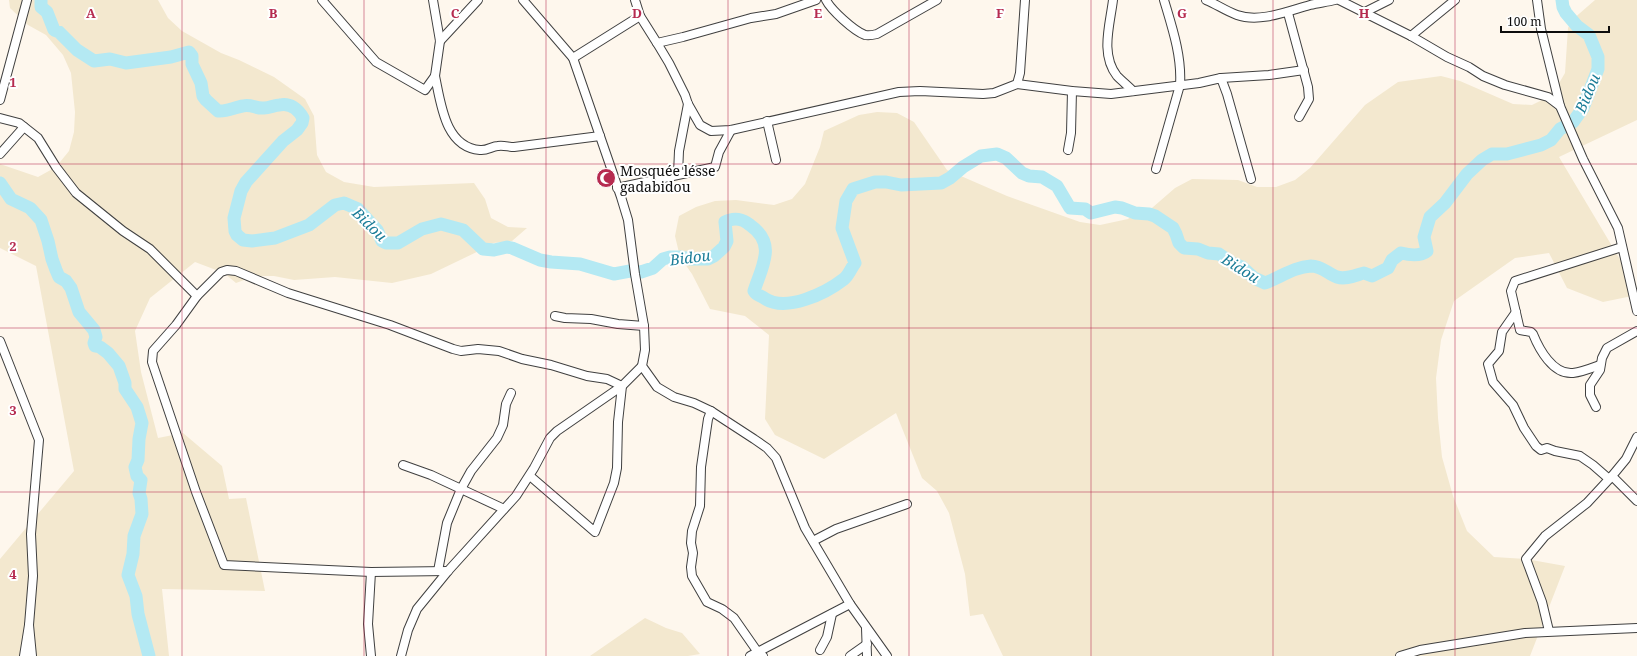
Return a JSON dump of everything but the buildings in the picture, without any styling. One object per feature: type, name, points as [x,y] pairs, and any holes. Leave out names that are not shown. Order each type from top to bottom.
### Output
[{"type":"street","points":[[0,100],[27,0]]},
{"type":"street","points":[[322,0],[376,62],[425,90],[435,76]]},
{"type":"street","points":[[433,0],[440,41],[435,76],[442,108],[451,133],[460,142],[475,149],[484,150],[497,146],[514,147],[600,136]]},
{"type":"street","points":[[440,41],[478,0]]},
{"type":"street","points":[[401,656],[408,630],[417,609],[448,571],[516,496],[530,476],[550,438],[557,430],[622,386],[642,366],[645,350],[644,326],[628,220],[573,58],[523,0]]},
{"type":"street","points":[[635,0],[640,16],[657,43],[697,121],[706,130],[711,131],[731,130],[899,92],[920,91],[983,94],[994,93],[1017,84],[1072,92],[1111,94],[1221,78],[1262,76],[1304,70]]},
{"type":"street","points":[[657,43],[751,18],[776,14],[816,0]]},
{"type":"street","points":[[826,0],[830,6],[853,27],[863,34],[870,36],[877,34],[937,0]]},
{"type":"street","points":[[1017,84],[1020,73],[1025,0]]},
{"type":"street","points":[[1113,0],[1106,40],[1107,51],[1117,76],[1133,91]]},
{"type":"street","points":[[1156,169],[1180,85],[1181,71],[1178,52],[1164,0]]},
{"type":"street","points":[[1206,0],[1238,16],[1249,17],[1274,16],[1311,5],[1335,0]]},
{"type":"street","points":[[1339,0],[1411,36],[1447,57],[1492,80],[1548,97],[1560,106]]},
{"type":"street","points":[[1363,13],[1389,0]]},
{"type":"street","points":[[1411,36],[1455,0]]},
{"type":"street","points":[[1537,0],[1541,29],[1560,106],[1583,159],[1614,220],[1637,311]]},
{"type":"street","points":[[1288,13],[1308,87],[1309,99],[1299,117]]},
{"type":"street","points":[[573,58],[640,16]]},
{"type":"street","points":[[1221,78],[1251,179]]},
{"type":"street","points":[[1068,150],[1071,134],[1072,92]]},
{"type":"street","points":[[678,174],[679,151],[688,104]]},
{"type":"street","points":[[0,118],[10,120],[24,127],[38,138],[56,167],[76,193],[123,231],[150,249],[197,296]]},
{"type":"street","points":[[767,121],[776,160]]},
{"type":"street","points":[[0,154],[24,127]]},
{"type":"street","points":[[617,188],[715,167],[723,143],[731,130]]},
{"type":"street","points":[[1600,365],[1574,373],[1568,373],[1550,362],[1542,354],[1533,334],[1531,332],[1520,330],[1511,291],[1515,281],[1622,247]]},
{"type":"street","points":[[448,571],[371,572],[224,565],[196,492],[152,362],[153,351],[176,325],[197,296],[221,272],[228,270],[236,271],[288,293],[390,326],[461,352],[478,349],[499,351],[522,359],[551,365],[587,376],[607,379],[622,386]]},
{"type":"street","points":[[1516,312],[1502,332],[1498,352],[1488,364],[1493,382],[1513,405],[1524,428],[1536,446],[1541,450],[1547,448],[1580,456],[1611,477],[1637,501]]},
{"type":"street","points":[[555,316],[644,326]]},
{"type":"street","points":[[1596,407],[1590,395],[1589,388],[1600,370],[1604,352],[1607,348],[1637,330]]},
{"type":"street","points":[[0,341],[40,440],[30,534],[33,576],[29,625],[24,656]]},
{"type":"street","points":[[642,366],[657,387],[674,398],[694,403],[711,411],[767,448],[776,458],[799,516],[813,541],[850,604],[887,656]]},
{"type":"street","points":[[530,476],[595,532],[614,482],[617,468],[618,422],[622,386]]},
{"type":"street","points":[[438,571],[447,523],[461,489],[475,467],[497,438],[503,425],[506,404],[511,393]]},
{"type":"street","points":[[711,411],[708,419],[701,467],[700,506],[692,531],[692,572],[695,582],[707,602],[722,609],[734,618],[757,654],[850,604]]},
{"type":"street","points":[[1549,631],[1542,602],[1526,559],[1545,536],[1586,503],[1611,477],[1626,459],[1637,437]]},
{"type":"street","points":[[403,464],[431,475],[504,509]]},
{"type":"street","points":[[813,541],[836,530],[907,504]]},
{"type":"street","points":[[371,572],[368,618],[372,656]]},
{"type":"street","points":[[820,650],[827,637],[832,614]]},
{"type":"street","points":[[29,625],[32,656]]},
{"type":"street","points":[[866,628],[867,656]]},
{"type":"street","points":[[1400,656],[1420,650],[1525,633],[1637,628]]},
{"type":"street","points":[[850,656],[867,644]]},
{"type":"shaded area","points":[[9,0],[158,0],[168,18],[182,31],[221,53],[274,77],[305,99],[314,116],[317,155],[326,172],[344,182],[374,187],[474,183],[485,199],[491,218],[508,227],[527,228],[512,241],[493,243],[431,274],[392,283],[335,277],[294,280],[274,276],[255,276],[236,283],[224,273],[195,262],[150,298],[135,331],[141,372],[158,438],[183,433],[222,466],[229,499],[246,498],[265,591],[162,589],[169,656],[0,656],[0,559],[74,471],[36,266],[0,248],[0,164],[38,177],[56,167],[69,151],[74,132],[75,112],[71,73],[63,55],[46,35],[28,25],[10,8]]},
{"type":"shaded area","points":[[1595,0],[1637,0],[1637,120],[1559,157],[1637,288],[1637,295],[1603,302],[1567,288],[1549,253],[1515,258],[1454,301],[1441,340],[1436,378],[1442,457],[1453,496],[1467,531],[1494,557],[1526,559],[1565,566],[1530,656],[1003,656],[983,614],[970,616],[965,574],[949,513],[937,491],[922,478],[896,413],[824,459],[775,435],[765,419],[769,335],[745,316],[710,309],[692,274],[680,257],[675,236],[679,216],[696,207],[715,201],[736,200],[774,205],[792,199],[805,184],[820,147],[824,131],[859,115],[877,112],[897,113],[914,122],[947,170],[1007,196],[1080,222],[1100,225],[1128,219],[1135,213],[1145,214],[1175,188],[1192,179],[1238,180],[1257,187],[1276,187],[1295,180],[1310,168],[1365,105],[1398,82],[1441,76],[1460,81],[1513,104],[1532,105],[1548,97],[1555,90],[1565,73],[1568,28],[1572,20]]},
{"type":"shaded area","points":[[645,618],[666,628],[682,633],[700,654],[688,656],[590,656]]},
{"type":"waterway","name":"Bidou","points":[[41,0],[41,7],[47,12],[54,30],[59,32],[77,50],[94,61],[110,59],[126,63],[171,57],[189,52],[192,56],[192,64],[201,83],[203,96],[218,111],[225,111],[246,106],[266,108],[276,105],[287,105],[293,107],[299,112],[303,118],[302,123],[297,130],[283,141],[246,182],[241,191],[234,218],[235,231],[243,240],[252,241],[275,238],[309,225],[335,205],[344,203],[358,209],[377,230],[382,241],[386,243],[398,243],[422,229],[441,224],[463,230],[483,249],[494,250],[507,247],[540,260],[580,264],[614,274],[630,271],[641,272],[653,268],[663,259],[670,257],[708,259],[724,247],[727,241],[725,222],[738,219],[747,223],[758,232],[763,240],[765,248],[763,264],[754,291],[757,295],[773,302],[783,303],[794,302],[817,295],[844,279],[849,273],[855,263],[842,228],[846,201],[853,189],[875,182],[886,182],[901,185],[941,183],[981,156],[997,154],[1006,158],[1022,173],[1029,176],[1042,177],[1057,186],[1070,208],[1085,209],[1091,213],[1115,207],[1135,213],[1155,216],[1173,228],[1179,243],[1184,248],[1198,249],[1208,253],[1219,254],[1232,263],[1242,267],[1254,278],[1265,283],[1293,270],[1311,266],[1318,267],[1340,278],[1351,277],[1364,273],[1372,276],[1388,268],[1392,260],[1401,253],[1418,255],[1427,251],[1424,237],[1430,217],[1445,203],[1467,174],[1482,160],[1492,154],[1507,154],[1541,145],[1551,140],[1560,129],[1573,122],[1583,108],[1598,69],[1598,57],[1589,35],[1577,26],[1566,13],[1562,0]]},
{"type":"waterway","points":[[0,183],[11,199],[30,208],[41,220],[52,259],[59,277],[66,281],[71,288],[79,312],[94,330],[96,337],[94,343],[95,346],[100,347],[108,353],[119,366],[125,383],[125,389],[137,407],[142,423],[139,439],[138,460],[135,467],[137,476],[141,480],[139,493],[142,514],[134,536],[133,554],[128,575],[136,596],[138,614],[149,656]]},
{"type":"place","name":"Mosquée lésse gadabidou","points":[[606,178]]}]
